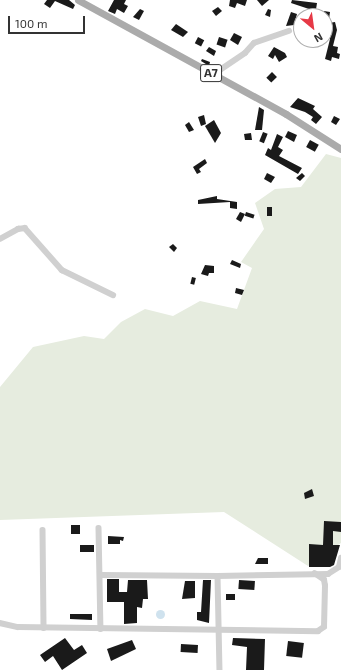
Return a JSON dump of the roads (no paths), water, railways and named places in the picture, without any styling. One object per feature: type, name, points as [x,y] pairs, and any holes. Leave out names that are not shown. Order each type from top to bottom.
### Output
[{"type":"main road","name":"A7","points":[[78,0],[286,114],[341,149]]},
{"type":"street","points":[[214,74],[245,53],[254,43],[289,31]]},
{"type":"street","points":[[0,238],[18,229],[25,228],[62,270],[113,295]]},
{"type":"street","points":[[99,528],[101,629]]},
{"type":"street","points":[[43,530],[44,628]]},
{"type":"street","points":[[101,574],[218,576],[316,574],[333,572],[339,567],[341,558]]},
{"type":"street","points":[[0,623],[18,627],[221,632],[321,630],[325,586],[324,580],[316,574]]},
{"type":"street","points":[[218,576],[221,632],[220,670]]},
{"type":"water","points":[[160,609],[165,614],[160,619],[155,614]]}]
